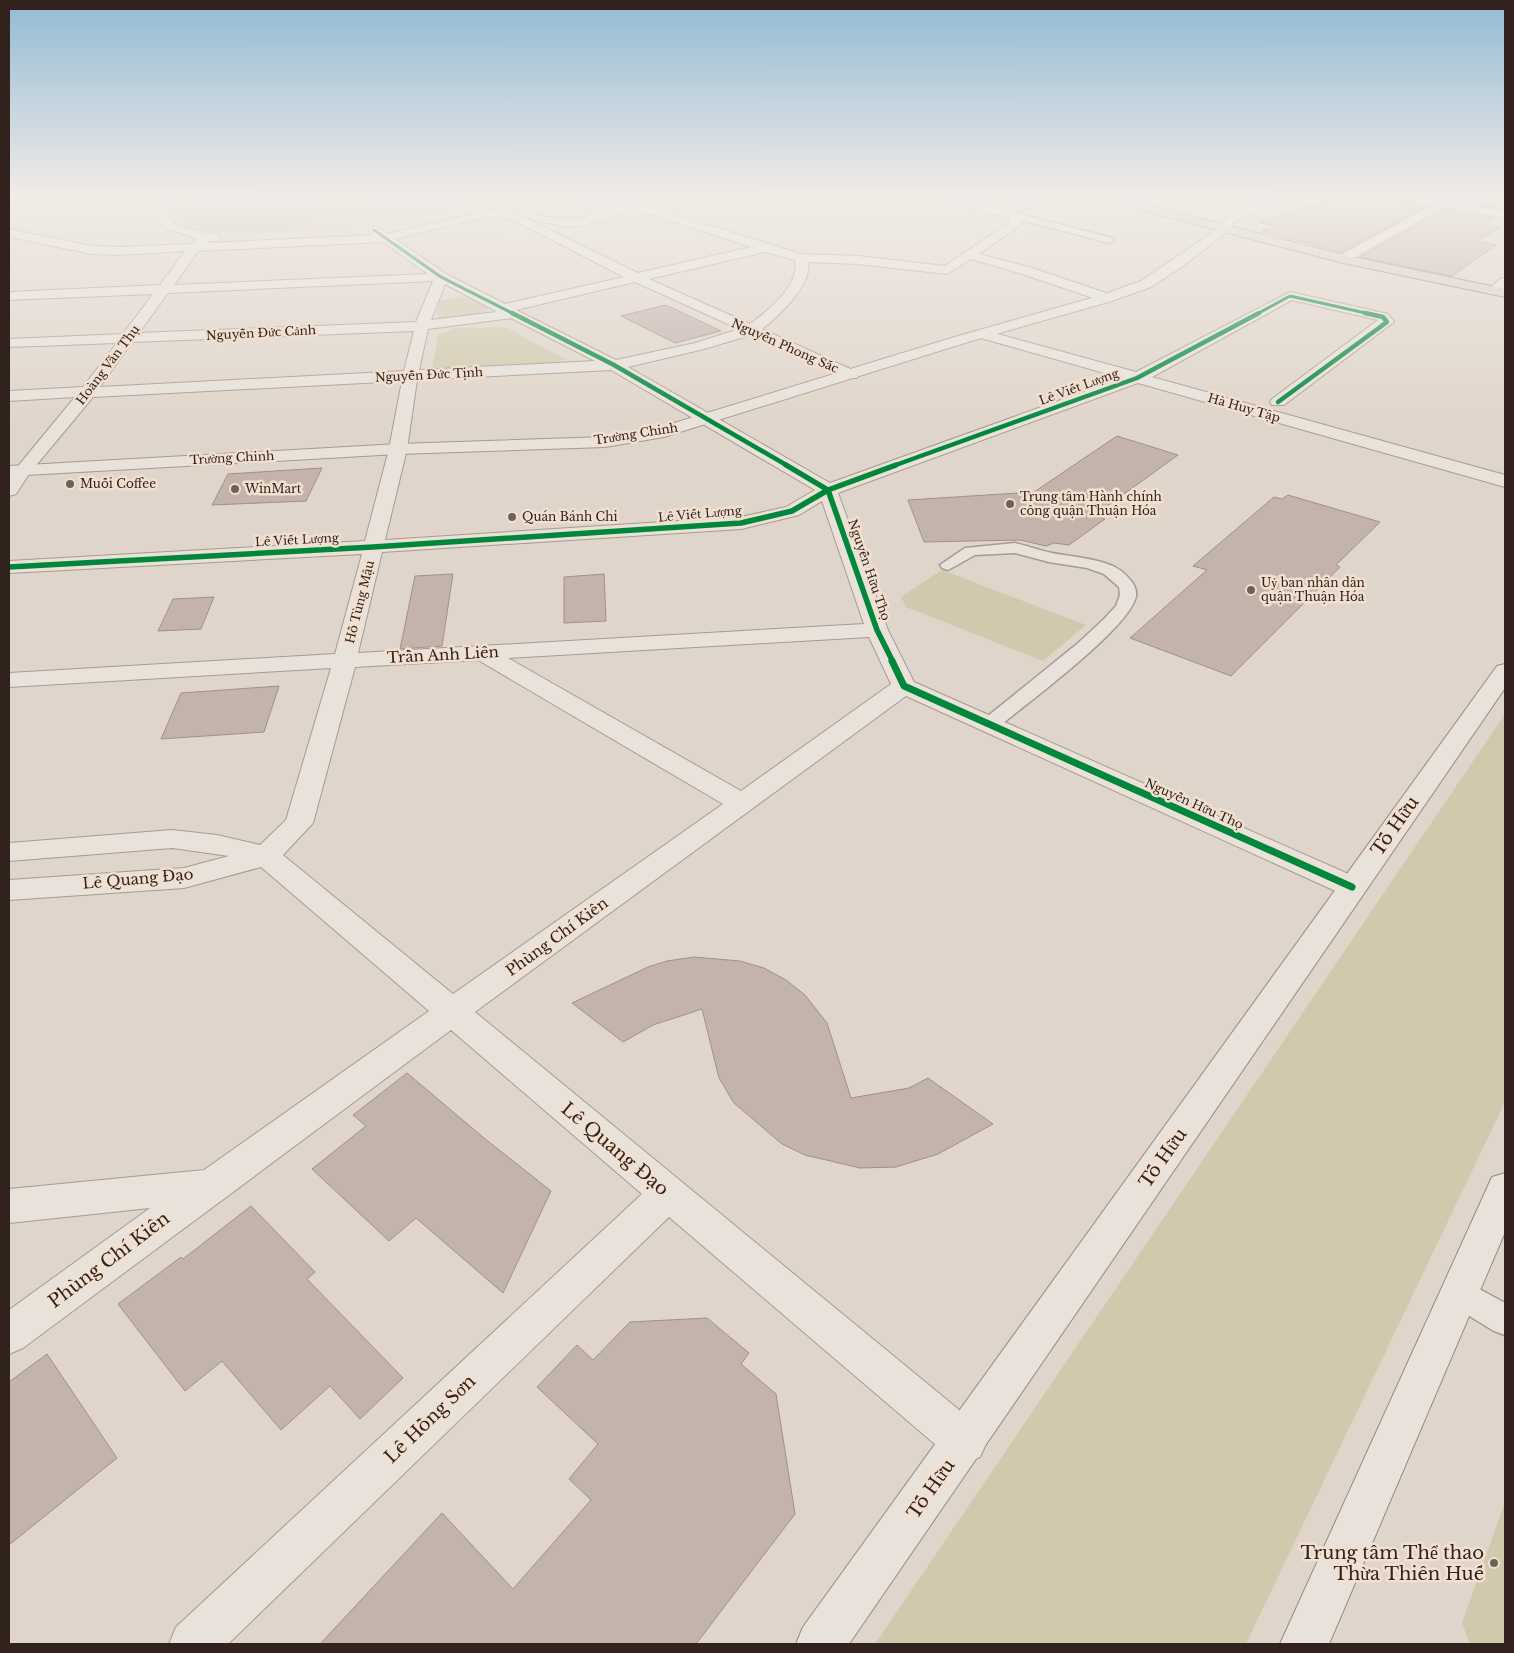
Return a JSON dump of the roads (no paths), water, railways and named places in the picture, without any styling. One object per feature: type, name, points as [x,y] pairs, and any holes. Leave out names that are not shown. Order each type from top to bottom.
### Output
[{"type":"highway","points":[[1405,272],[1499,292]]},
{"type":"street","name":"Hoàng Văn Thụ","points":[[9,490],[16,471],[88,392],[129,339],[176,272]]},
{"type":"street","points":[[433,272],[614,365],[828,490]]},
{"type":"street","name":"Nguyễn Phong Sắc","points":[[626,272],[851,375]]},
{"type":"street","name":"Nguyễn Đức Cảnh","points":[[9,344],[422,326],[507,311],[663,272]]},
{"type":"street","name":"Nguyễn Đức Tịnh","points":[[9,396],[410,377],[614,365],[706,343],[750,330],[782,304],[792,292],[802,272]]},
{"type":"street","points":[[1030,272],[1106,298]]},
{"type":"street","name":"Trường Chinh","points":[[16,471],[398,449],[604,442],[664,432],[982,334],[1106,298],[1146,284],[1165,272]]},
{"type":"street","points":[[9,296],[440,277]]},
{"type":"street","name":"Hồ Tùng Mậu","points":[[266,856],[299,823],[345,660],[374,547],[398,449],[410,377],[422,326],[440,277]]},
{"type":"street","points":[[1499,292],[1505,282]]},
{"type":"street","name":"Lê Viết Lượng","points":[[9,567],[374,547],[741,523],[792,512],[828,490],[1137,378],[1156,370],[1290,296],[1383,317],[1387,322],[1278,402]]},
{"type":"street","name":"Hà Huy Tập","points":[[1000,329],[1373,428]]},
{"type":"street","name":"Hà Huy Tập","points":[[982,334],[1505,481]]},
{"type":"street","name":"Nguyễn Hữu Thọ","points":[[828,490],[877,630],[904,686],[1352,887]]},
{"type":"street","name":"Trần Anh Liên","points":[[9,680],[877,630]]},
{"type":"street","points":[[484,653],[743,804]]},
{"type":"street","name":"Tố Hữu","points":[[820,1644],[965,1442],[1505,671]]},
{"type":"street","name":"Phùng Chí Kiên","points":[[9,1334],[208,1186],[743,804],[904,686]]},
{"type":"street","name":"Lê Quang Đạo","points":[[9,852],[172,839],[218,844],[266,856],[965,1442]]},
{"type":"street","name":"Lê Quang Đạo","points":[[9,890],[184,878],[266,856]]},
{"type":"street","name":"Phùng Chí Kiên","points":[[9,1206],[208,1186]]},
{"type":"street","points":[[1304,1644],[1505,1189]]},
{"type":"street","name":"Lê Hồng Sơn","points":[[193,1644],[668,1193]]},
{"type":"lane","points":[[948,565],[972,551],[1015,548],[1049,557],[1090,564],[1110,572],[1127,586],[1128,595],[1124,607],[1110,623],[1083,648],[990,724]]},
{"type":"lane","points":[[1459,1293],[1505,1320]]},
{"type":"place","name":"Muối Coffee","points":[[70,484]]},
{"type":"place","name":"WinMart","points":[[235,489]]},
{"type":"place","name":"Trung tâm Hành chính công quận Thuận Hóa","points":[[1010,504]]},
{"type":"place","name":"Quán Bánh Chi","points":[[512,517]]},
{"type":"place","name":"Uỷ ban nhân dân quận Thuận Hóa","points":[[1251,590]]},
{"type":"place","name":"Trung tâm Thể thao Thừa Thiên Huế","points":[[1494,1563]]}]
